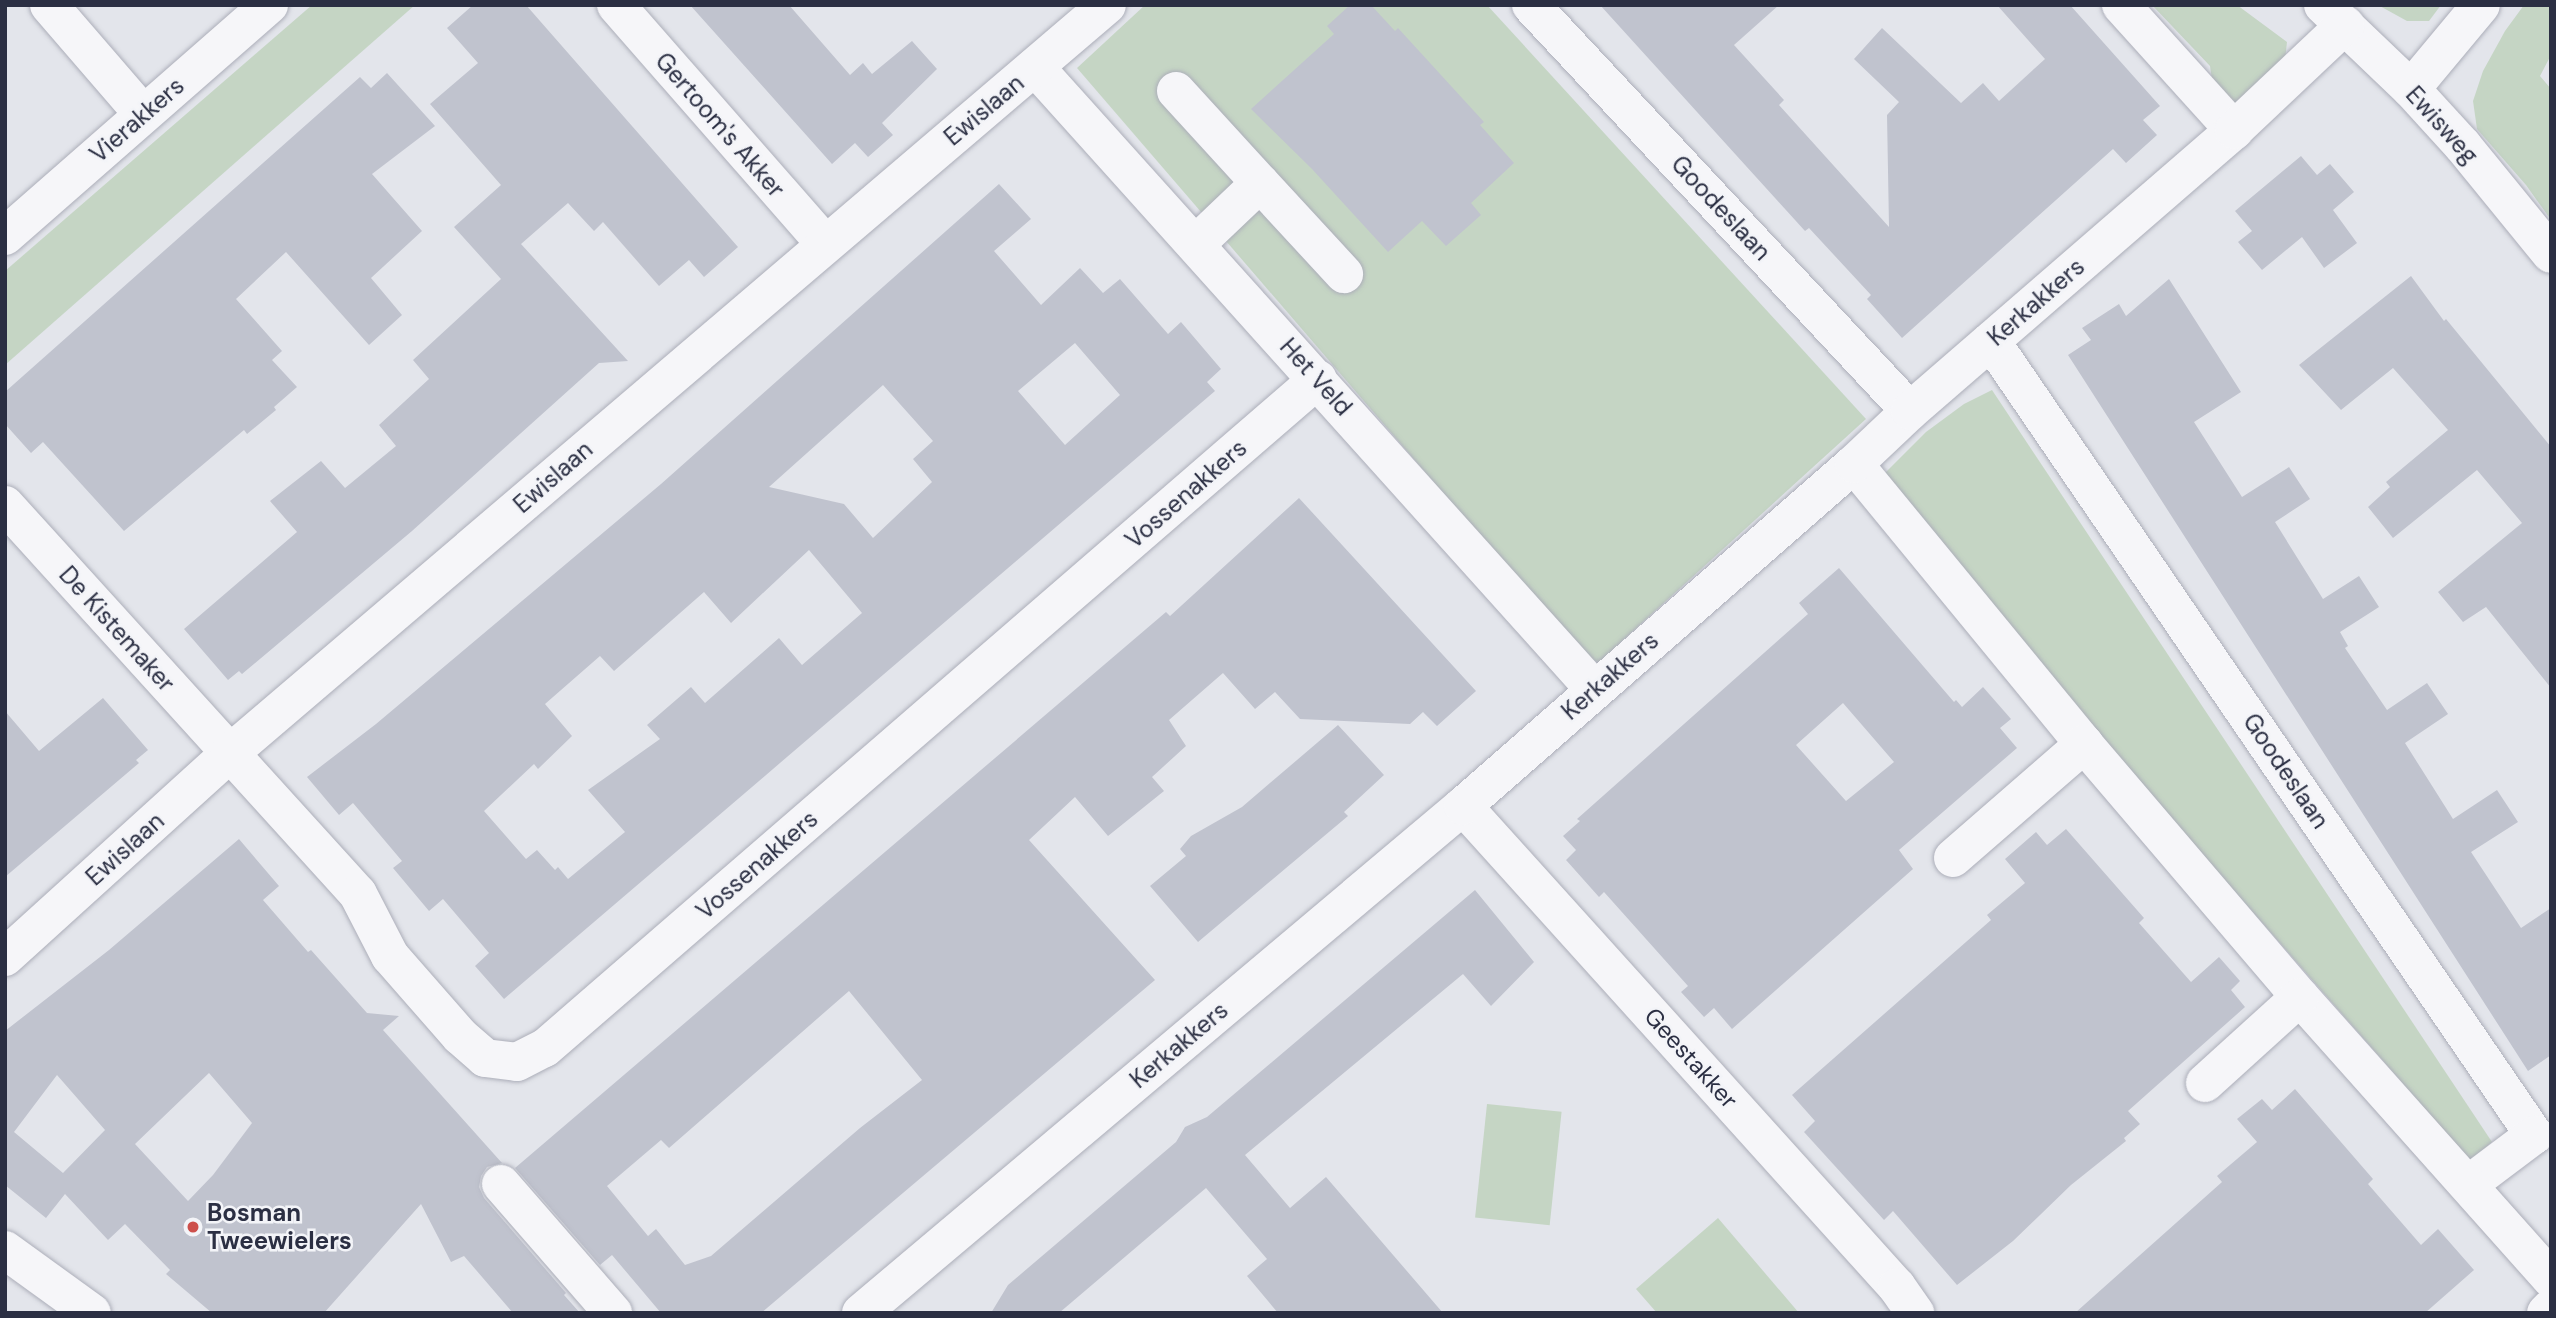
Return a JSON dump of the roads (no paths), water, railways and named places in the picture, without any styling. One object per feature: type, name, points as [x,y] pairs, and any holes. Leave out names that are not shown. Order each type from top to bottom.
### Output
[{"type":"street","points":[[49,5],[143,114]]},
{"type":"street","name":"Vierakkers","points":[[5,236],[270,5]]},
{"type":"street","name":"Gertoom's Akker","points":[[616,5],[825,244]]},
{"type":"street","name":"Ewislaan","points":[[5,957],[229,754],[1107,5]]},
{"type":"street","name":"Goodeslaan","points":[[1531,5],[1910,411]]},
{"type":"street","points":[[2121,5],[2234,130]]},
{"type":"street","points":[[2411,89],[2481,5]]},
{"type":"street","name":"Kerkakkers","points":[[870,1310],[1463,806],[1854,464],[1910,411],[2234,130],[2334,15]]},
{"type":"street","name":"Ewisweg","points":[[2334,15],[2411,89],[2463,146],[2551,254]]},
{"type":"street","name":"Het Veld","points":[[1035,67],[1594,689]]},
{"type":"street","points":[[1176,91],[1344,274]]},
{"type":"street","points":[[1196,244],[1259,183]]},
{"type":"street","name":"Goodeslaan","points":[[1991,341],[2534,1135],[2469,1184]]},
{"type":"street","name":"Vossenakkers","points":[[229,754],[358,894],[390,956],[460,1036],[485,1058],[517,1062],[545,1048],[1318,379]]},
{"type":"street","points":[[1854,464],[2084,744],[2300,997],[2551,1279]]},
{"type":"street","name":"De Kistemaker","points":[[5,505],[229,754]]},
{"type":"street","points":[[1953,858],[2084,744]]},
{"type":"street","name":"Geestakker","points":[[1463,806],[1897,1287],[1915,1313]]},
{"type":"street","points":[[2205,1083],[2300,997]]},
{"type":"street","points":[[501,1184],[612,1313]]},
{"type":"street","points":[[5,1250],[92,1313]]},
{"type":"street","points":[[2546,1313],[2551,1308]]},
{"type":"place","name":"Bosman Tweewielers","points":[[193,1227]]}]
